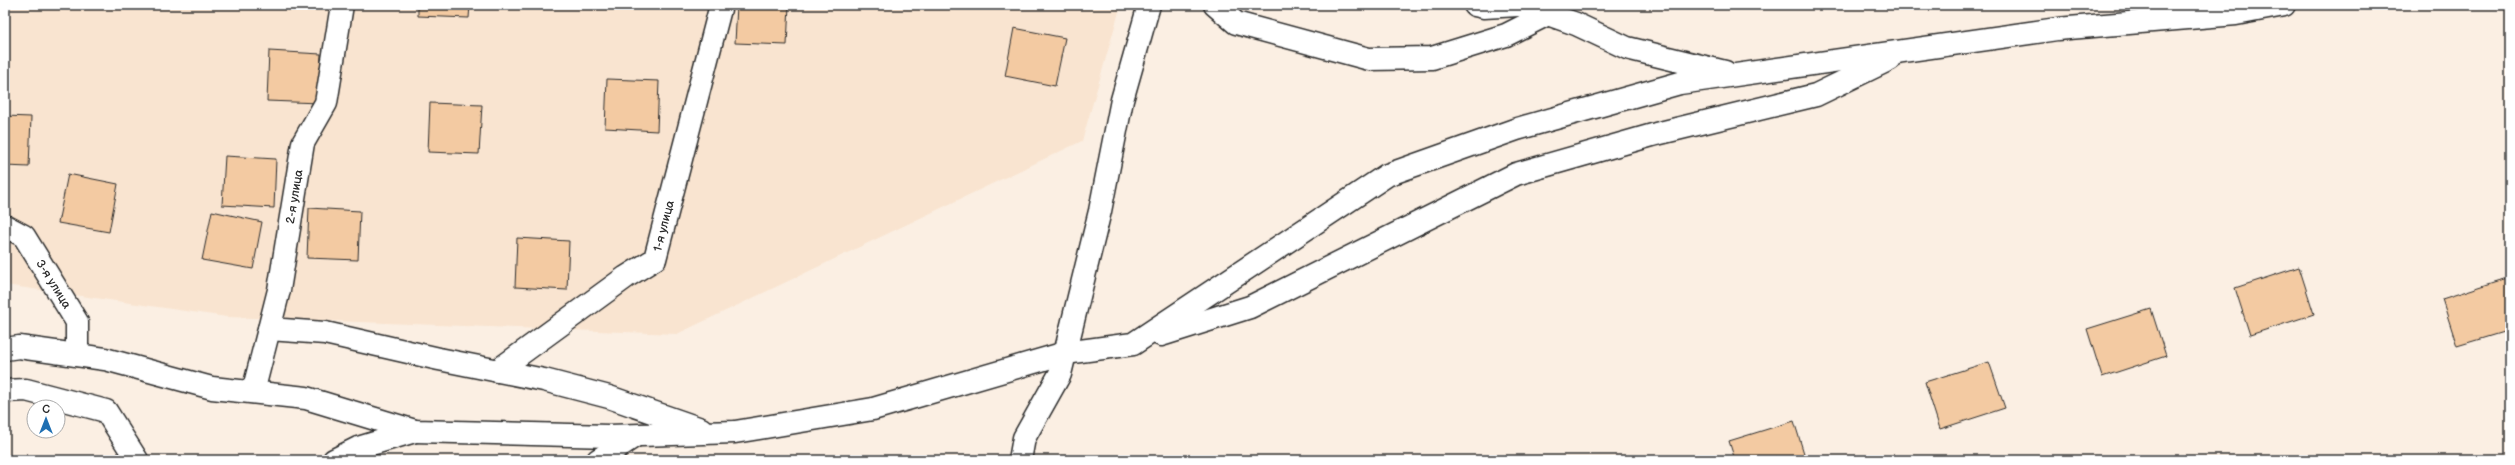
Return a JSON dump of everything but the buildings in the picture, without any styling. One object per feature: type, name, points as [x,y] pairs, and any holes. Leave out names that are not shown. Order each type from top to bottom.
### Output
[{"type":"street","name":"2-я улица","points":[[253,392],[279,290],[303,142],[326,103],[342,5]]},
{"type":"street","name":"1-я улица","points":[[497,371],[626,277],[655,259],[722,5]]},
{"type":"street","points":[[1020,460],[1024,438],[1060,374],[1100,211],[1122,100],[1149,5]]},
{"type":"street","points":[[1215,5],[1236,23],[1369,59],[1432,58],[1506,35],[1548,14]]},
{"type":"street","points":[[1475,5],[1484,7],[1518,5]]},
{"type":"street","points":[[1522,5],[1576,24],[1627,48],[1736,75]]},
{"type":"street","points":[[1133,344],[1386,175],[1517,129],[1680,83],[2057,29],[2236,14],[2284,5]]},
{"type":"street","points":[[5,349],[19,347],[105,359],[212,388],[306,398],[415,430],[635,436],[735,432],[873,409],[1065,353],[1133,344],[1250,307],[1516,174],[1656,134],[1816,95],[1908,50]]},
{"type":"street","name":"3-я улица","points":[[5,226],[24,236],[77,322],[77,355]]},
{"type":"street","points":[[269,329],[325,333],[544,380],[609,397],[714,433]]},
{"type":"street","points":[[5,391],[26,390],[106,411],[137,460]]},
{"type":"street","points":[[334,460],[358,448],[415,430]]},
{"type":"street","points":[[598,460],[635,436]]},
{"type":"shaded area","points":[[5,5],[1121,5],[1082,141],[677,334],[227,317],[5,285]]}]
